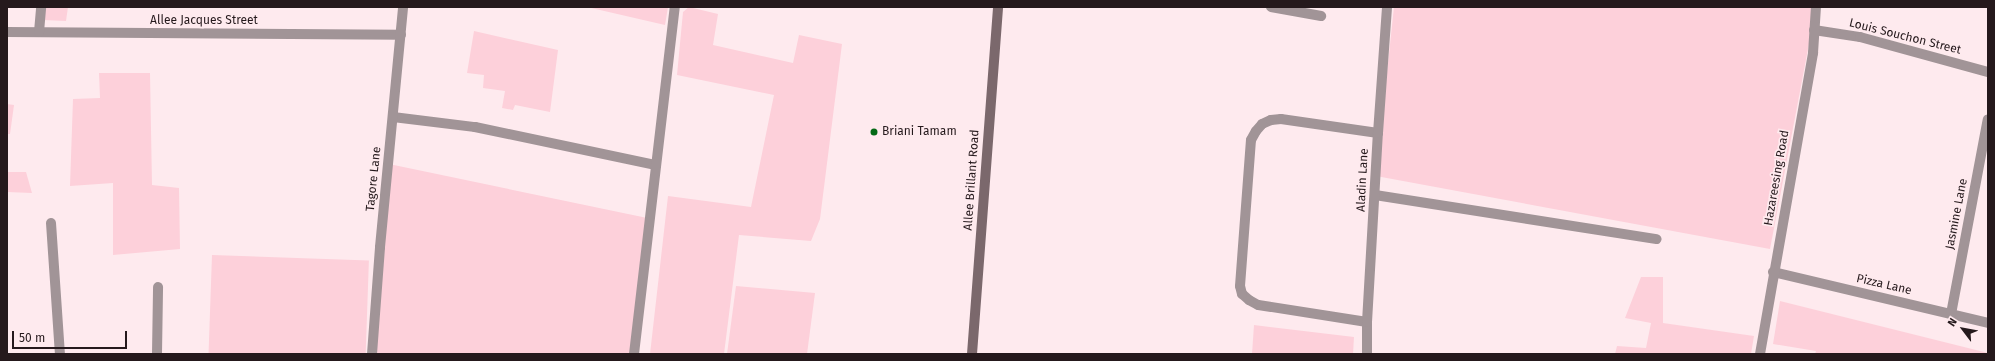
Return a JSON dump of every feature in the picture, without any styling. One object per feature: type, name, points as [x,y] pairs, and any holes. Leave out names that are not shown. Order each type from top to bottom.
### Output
[{"type":"main road","name":"Allee Brillant Road","points":[[972,354],[998,7]]},
{"type":"street","points":[[39,32],[41,7]]},
{"type":"street","name":"Tagore Lane","points":[[372,354],[380,247],[394,116],[403,7]]},
{"type":"street","points":[[634,354],[675,7]]},
{"type":"street","points":[[1271,7],[1321,16]]},
{"type":"street","name":"Aladin Lane","points":[[1367,354],[1367,322],[1387,7]]},
{"type":"street","name":"Hazareesing Road","points":[[1760,354],[1773,272],[1813,53],[1816,7]]},
{"type":"street","name":"Louis Souchon Street","points":[[1814,30],[1860,37],[1988,72]]},
{"type":"street","name":"Allee Jacques Street","points":[[7,32],[401,35]]},
{"type":"street","points":[[394,116],[474,127],[656,165]]},
{"type":"street","points":[[1367,322],[1258,305],[1248,300],[1242,294],[1240,286],[1252,140],[1256,131],[1262,124],[1271,120],[1281,119],[1378,133]]},
{"type":"street","name":"Jasmine Lane","points":[[1952,314],[1988,119]]},
{"type":"street","points":[[1375,195],[1657,238]]},
{"type":"street","points":[[51,223],[60,354]]},
{"type":"street","name":"Pizza Lane","points":[[1773,272],[1988,323]]},
{"type":"street","points":[[157,354],[158,287]]},
{"type":"shaded area","points":[[45,7],[68,7],[66,21],[43,20]]},
{"type":"shaded area","points":[[587,7],[668,7],[665,25]]},
{"type":"shaded area","points":[[689,7],[718,14],[713,45],[793,63],[799,35],[842,44],[820,219],[811,241],[739,235],[724,354],[650,354],[668,196],[751,207],[774,95],[677,75],[683,12]]},
{"type":"shaded area","points":[[1394,7],[1816,7],[1770,249],[1376,176]]},
{"type":"shaded area","points":[[474,31],[558,50],[550,112],[515,105],[513,110],[502,108],[505,91],[483,88],[484,75],[467,73]]},
{"type":"shaded area","points":[[99,73],[150,73],[152,185],[179,188],[180,249],[113,255],[113,183],[70,186],[73,99],[100,98]]},
{"type":"shaded area","points":[[7,104],[14,105],[10,134],[7,134]]},
{"type":"shaded area","points":[[389,164],[652,219],[633,354],[372,354]]},
{"type":"shaded area","points":[[7,172],[26,172],[32,193],[7,192]]},
{"type":"shaded area","points":[[212,255],[369,260],[366,354],[209,354]]},
{"type":"shaded area","points":[[1641,277],[1663,277],[1663,323],[1754,336],[1751,354],[1615,354],[1617,346],[1646,348],[1651,323],[1625,318]]},
{"type":"shaded area","points":[[736,286],[815,293],[807,354],[727,354]]},
{"type":"shaded area","points":[[1780,301],[1988,354],[1815,354],[1816,351],[1773,344]]},
{"type":"shaded area","points":[[1254,325],[1354,337],[1353,354],[1252,354]]},
{"type":"place","name":"Briani Tamam","points":[[874,132]]}]
